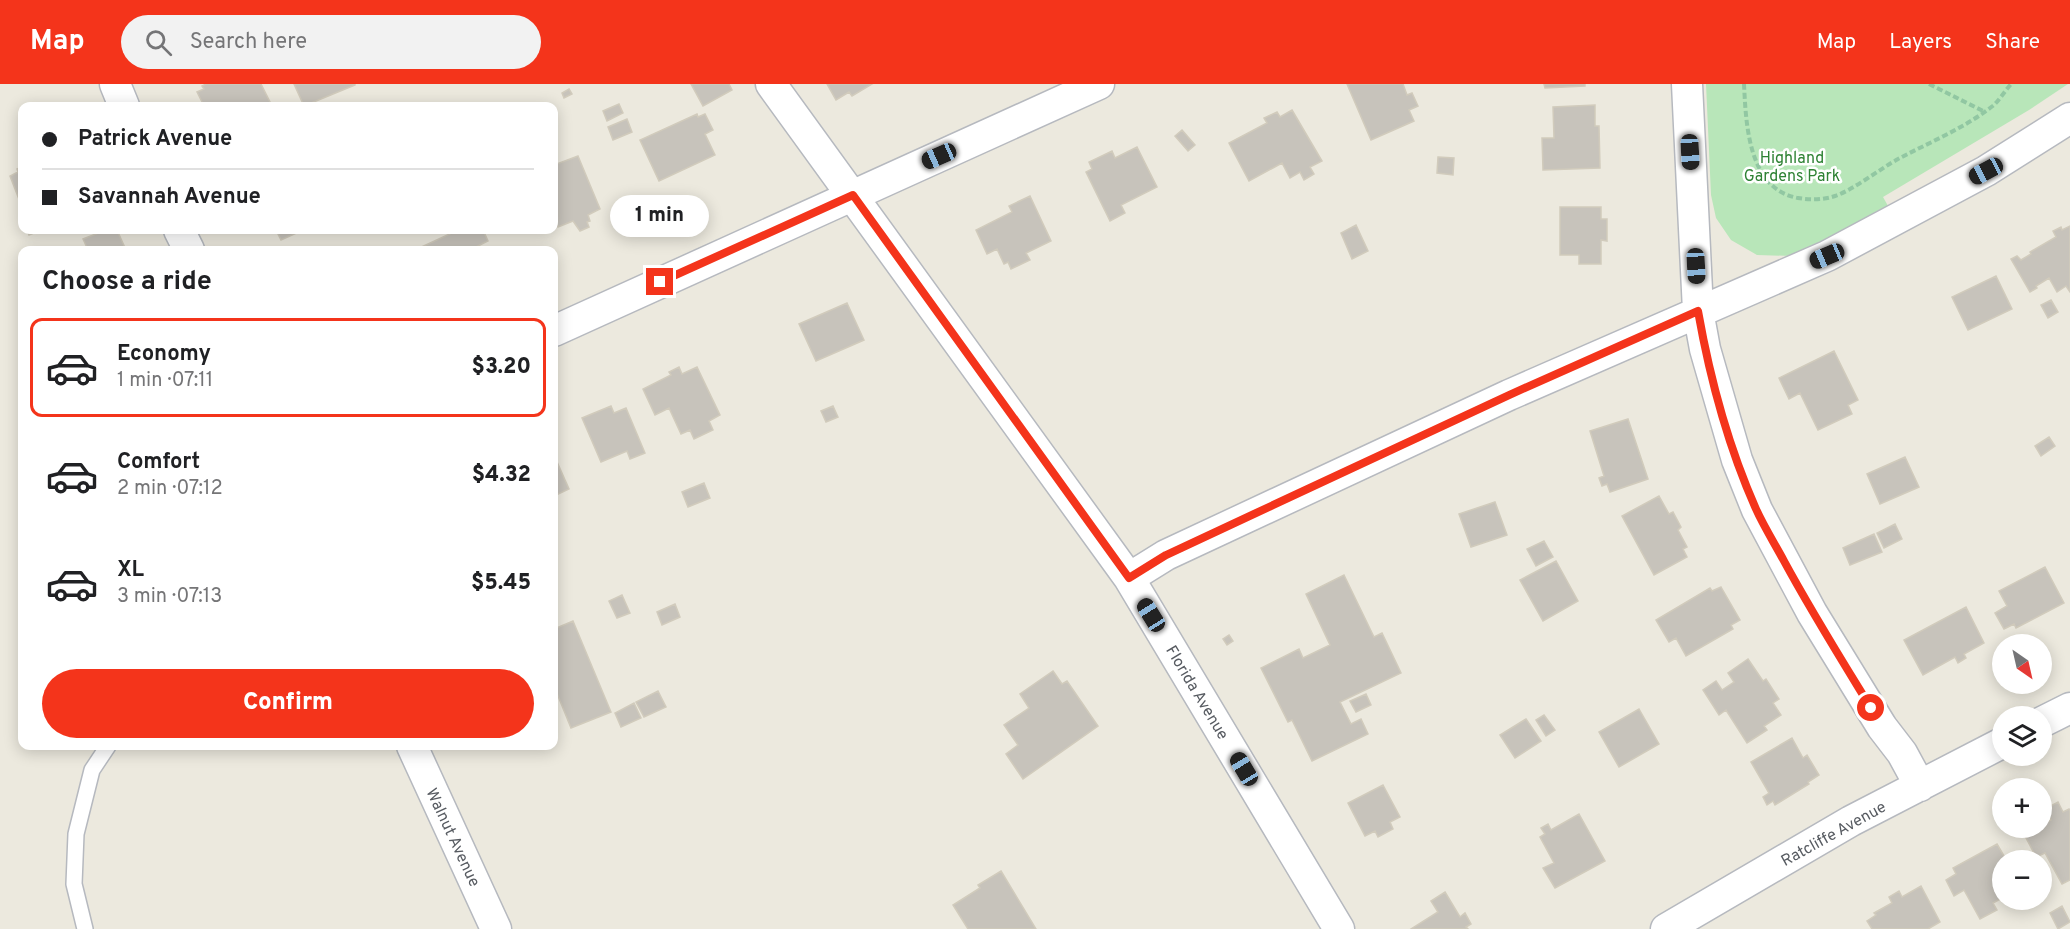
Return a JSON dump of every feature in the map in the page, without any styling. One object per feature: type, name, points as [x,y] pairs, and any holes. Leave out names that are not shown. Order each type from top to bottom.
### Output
[{"type":"street","points":[[115,84],[122,102]]},
{"type":"street","name":"Florida Avenue","points":[[771,84],[1129,578],[1339,929]]},
{"type":"street","points":[[558,329],[1099,84]]},
{"type":"street","points":[[1687,84],[1698,311],[1705,349],[1737,460],[1757,510],[1812,613],[1882,727],[1902,753],[1920,786]]},
{"type":"street","points":[[1129,578],[1166,555],[1498,400],[1827,256],[1986,171],[2070,118]]},
{"type":"street","points":[[2052,717],[2070,708]]},
{"type":"street","name":"Ratcliffe Avenue","points":[[1666,929],[1851,821],[1992,748]]},
{"type":"street","name":"Walnut Avenue","points":[[414,750],[496,929]]},
{"type":"lane","points":[[85,929],[74,884],[76,834],[92,770],[105,750]]},
{"type":"path","points":[[1744,84],[1750,144],[1763,174],[1778,191],[1787,196],[1807,200],[1836,196],[1954,130],[1995,104],[2011,84]]},
{"type":"path","points":[[1929,84],[1984,111]]},
{"type":"green space","name":"Highland Gardens Park","points":[[1706,84],[2068,84],[2029,110],[1883,197],[1892,213],[1792,256],[1757,255],[1731,240],[1716,218],[1711,195]]},
{"type":"building","points":[[206,84],[261,84],[270,102],[202,102],[197,92],[204,89],[202,86]]},
{"type":"building","points":[[294,84],[355,84],[314,102],[302,102]]},
{"type":"building","points":[[691,84],[729,84],[732,90],[703,106]]},
{"type":"building","points":[[827,84],[872,84],[852,96],[849,92],[836,100]]},
{"type":"building","points":[[1347,84],[1403,84],[1407,95],[1412,93],[1418,106],[1409,110],[1414,121],[1371,140]]},
{"type":"building","points":[[1544,84],[1585,84],[1585,86],[1545,88]]},
{"type":"building","points":[[569,89],[572,94],[564,98],[562,93]]},
{"type":"building","points":[[619,104],[623,113],[607,121],[603,111]]},
{"type":"building","points":[[1595,105],[1595,126],[1599,126],[1600,168],[1543,170],[1542,138],[1554,138],[1553,107]]},
{"type":"building","points":[[1292,110],[1322,161],[1310,167],[1314,174],[1304,180],[1300,172],[1290,178],[1282,163],[1249,181],[1229,143],[1267,123],[1264,118],[1277,112],[1280,117]]},
{"type":"building","points":[[697,114],[698,117],[705,114],[713,130],[705,134],[715,155],[659,181],[640,140]]},
{"type":"building","points":[[627,119],[632,132],[613,140],[608,127]]},
{"type":"building","points":[[1182,130],[1195,145],[1188,151],[1175,136]]},
{"type":"building","points":[[1137,147],[1157,187],[1121,205],[1125,213],[1110,221],[1086,172],[1092,169],[1089,162],[1112,151],[1115,158]]},
{"type":"building","points":[[578,156],[600,209],[588,215],[589,227],[580,231],[573,221],[558,227],[558,164]]},
{"type":"building","points":[[1438,157],[1454,158],[1453,175],[1437,173]]},
{"type":"building","points":[[18,172],[18,197],[10,176]]},
{"type":"building","points":[[1030,196],[1051,241],[1026,253],[1030,260],[1011,269],[1008,262],[1004,264],[997,249],[987,254],[976,230],[1012,212],[1009,206]]},
{"type":"building","points":[[1560,207],[1601,207],[1601,219],[1607,219],[1607,241],[1601,240],[1601,264],[1579,264],[1579,255],[1560,255]]},
{"type":"building","points":[[1356,225],[1368,251],[1352,259],[1341,233]]},
{"type":"building","points":[[2070,226],[2070,292],[2066,286],[2057,292],[2049,278],[2030,292],[2011,259],[2017,256],[2021,260],[2056,237],[2053,231]]},
{"type":"building","points":[[96,234],[119,234],[124,246],[86,246],[83,239]]},
{"type":"building","points":[[278,234],[294,234],[281,240]]},
{"type":"building","points":[[450,234],[485,234],[488,241],[478,246],[424,246]]},
{"type":"building","points":[[1996,276],[2012,309],[1968,330],[1952,297]]},
{"type":"building","points":[[2051,300],[2058,312],[2048,318],[2041,305]]},
{"type":"building","points":[[847,303],[864,340],[816,361],[799,324]]},
{"type":"building","points":[[1834,351],[1858,400],[1848,405],[1852,414],[1818,430],[1800,393],[1789,399],[1779,378]]},
{"type":"building","points":[[679,367],[682,374],[697,367],[720,415],[709,421],[713,430],[694,439],[690,430],[681,434],[669,408],[655,415],[643,389],[671,375],[669,372]]},
{"type":"building","points":[[611,406],[614,413],[626,408],[645,453],[630,459],[627,451],[601,462],[582,418]]},
{"type":"building","points":[[833,406],[838,417],[826,422],[821,411]]},
{"type":"building","points":[[1628,419],[1648,479],[1610,492],[1607,484],[1602,486],[1599,478],[1604,476],[1590,431]]},
{"type":"building","points":[[2049,437],[2055,446],[2041,456],[2035,446]]},
{"type":"building","points":[[1905,457],[1919,487],[1880,504],[1867,474]]},
{"type":"building","points":[[558,464],[569,489],[558,494]]},
{"type":"building","points":[[704,483],[710,498],[688,507],[682,492]]},
{"type":"building","points":[[1659,496],[1669,514],[1673,512],[1681,527],[1678,530],[1687,547],[1683,549],[1687,557],[1654,575],[1622,516]]},
{"type":"building","points":[[1495,502],[1507,535],[1471,547],[1459,514]]},
{"type":"building","points":[[1895,524],[1902,539],[1884,548],[1877,533]]},
{"type":"building","points":[[1874,534],[1882,552],[1850,565],[1843,548]]},
{"type":"building","points":[[1544,541],[1553,557],[1536,566],[1527,549]]},
{"type":"building","points":[[1556,561],[1578,601],[1543,621],[1520,580]]},
{"type":"building","points":[[2045,567],[2064,603],[2016,628],[2014,624],[2004,629],[1995,613],[2007,606],[1999,591]]},
{"type":"building","points":[[1344,575],[1374,637],[1382,633],[1401,673],[1340,702],[1351,724],[1361,719],[1368,734],[1312,761],[1292,720],[1288,722],[1261,668],[1299,649],[1303,658],[1330,645],[1306,594]]},
{"type":"building","points":[[1721,587],[1740,620],[1731,625],[1733,629],[1686,656],[1676,638],[1669,642],[1656,620],[1710,588],[1712,591]]},
{"type":"building","points":[[622,595],[630,613],[617,618],[609,601]]},
{"type":"building","points":[[675,604],[680,617],[662,625],[657,612]]},
{"type":"building","points":[[1966,607],[1984,643],[1964,654],[1966,658],[1958,663],[1955,657],[1923,675],[1904,640]]},
{"type":"building","points":[[573,621],[611,712],[571,728],[558,696],[558,627]]},
{"type":"building","points":[[1229,635],[1233,641],[1227,645],[1223,639]]},
{"type":"building","points":[[1748,659],[1763,681],[1766,679],[1779,699],[1773,703],[1781,715],[1764,726],[1767,730],[1747,743],[1726,710],[1719,715],[1703,690],[1716,681],[1722,690],[1734,682],[1728,673]]},
{"type":"building","points":[[1053,671],[1062,684],[1067,681],[1098,726],[1023,779],[1006,754],[1018,745],[1004,725],[1029,708],[1020,694]]},
{"type":"building","points":[[658,691],[666,707],[644,717],[636,702]]},
{"type":"building","points":[[1366,694],[1371,705],[1356,712],[1350,701]]},
{"type":"building","points":[[634,703],[641,718],[621,727],[615,713]]},
{"type":"building","points":[[1639,709],[1659,744],[1619,767],[1599,732]]},
{"type":"building","points":[[1544,715],[1555,730],[1546,736],[1536,720]]},
{"type":"building","points":[[1526,719],[1541,741],[1515,758],[1500,735]]},
{"type":"building","points":[[1792,738],[1803,758],[1807,755],[1819,775],[1808,782],[1809,784],[1775,805],[1773,801],[1767,805],[1763,797],[1769,793],[1751,762]]},
{"type":"building","points":[[1383,785],[1400,817],[1390,822],[1393,829],[1378,837],[1375,831],[1365,836],[1348,803]]},
{"type":"building","points":[[2058,802],[2063,812],[2069,809],[2070,811],[2070,880],[2062,884],[2052,866],[2052,850],[2032,850],[2026,838],[2052,838],[2052,805]]},
{"type":"building","points":[[1579,814],[1605,861],[1555,888],[1543,868],[1554,863],[1540,837],[1545,834],[1541,828],[1548,824],[1551,830]]},
{"type":"building","points":[[1997,844],[2001,850],[1992,850],[1992,910],[1997,910],[1980,919],[1964,890],[1954,896],[1946,880],[1956,874],[1953,868]]},
{"type":"building","points":[[1001,871],[1036,929],[968,929],[953,905],[980,888],[978,885]]},
{"type":"building","points":[[1921,886],[1940,922],[1928,929],[1872,929],[1867,921],[1876,915],[1874,913],[1892,903],[1889,897],[1899,891],[1902,897]]},
{"type":"building","points":[[1445,892],[1460,917],[1465,913],[1471,924],[1466,927],[1468,929],[1411,929],[1438,912],[1431,901]]},
{"type":"building","points":[[2062,906],[2070,922],[2058,929],[2050,913]]},
{"type":"route","points":[[660,282],[853,195],[1129,578],[1166,555],[1509,395],[1698,311],[1721,410],[1737,460],[1757,510],[1812,613],[1871,708]]}]
